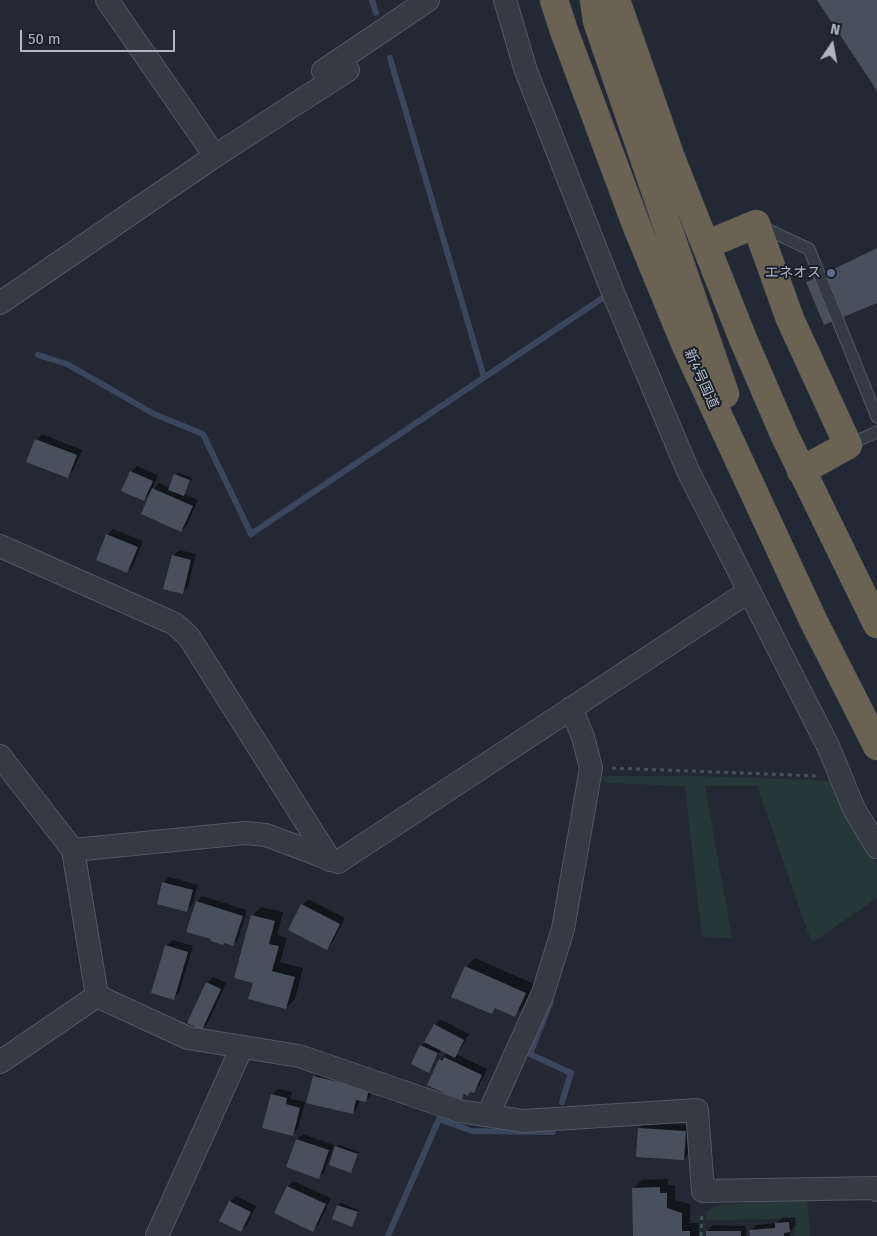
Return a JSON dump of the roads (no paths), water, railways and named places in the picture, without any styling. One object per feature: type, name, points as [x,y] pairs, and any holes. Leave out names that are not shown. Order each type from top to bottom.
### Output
[{"type":"highway","name":"新4号国道","points":[[554,0],[637,227],[686,346],[817,628],[877,746]]},
{"type":"highway","points":[[594,0],[597,21],[723,388],[754,494]]},
{"type":"highway","points":[[616,0],[671,158],[747,348],[801,471],[877,624]]},
{"type":"highway","points":[[706,245],[756,224],[790,319],[848,445],[801,471]]},
{"type":"street","points":[[108,0],[215,156]]},
{"type":"street","points":[[302,99],[316,76],[428,0]]},
{"type":"street","points":[[505,0],[526,71],[612,290],[688,471],[828,746],[854,809],[877,847]]},
{"type":"street","points":[[0,303],[215,156],[348,70]]},
{"type":"street","points":[[0,546],[175,624],[189,636],[330,860]]},
{"type":"street","points":[[72,850],[245,833],[266,835],[338,862],[748,592]]},
{"type":"street","points":[[488,1115],[542,993],[563,929],[591,768],[583,737],[572,708]]},
{"type":"street","points":[[0,756],[72,850],[97,996]]},
{"type":"street","points":[[97,996],[188,1038],[299,1056],[459,1111],[523,1121],[697,1110],[703,1191],[876,1188],[877,1190]]},
{"type":"street","points":[[0,1062],[97,996]]},
{"type":"street","points":[[157,1236],[242,1047]]},
{"type":"lane","points":[[756,224],[809,249],[877,417]]},
{"type":"lane","points":[[848,445],[877,432]]},
{"type":"waterway","points":[[372,0],[376,13]]},
{"type":"waterway","points":[[390,58],[484,377]]},
{"type":"waterway","points":[[38,355],[67,364],[154,414],[203,434],[251,534],[601,299]]},
{"type":"waterway","points":[[551,1001],[530,1054],[571,1073],[562,1102]]},
{"type":"waterway","points":[[388,1236],[439,1119],[472,1131],[553,1132]]},
{"type":"place","name":"エネオス","points":[[831,273]]}]
